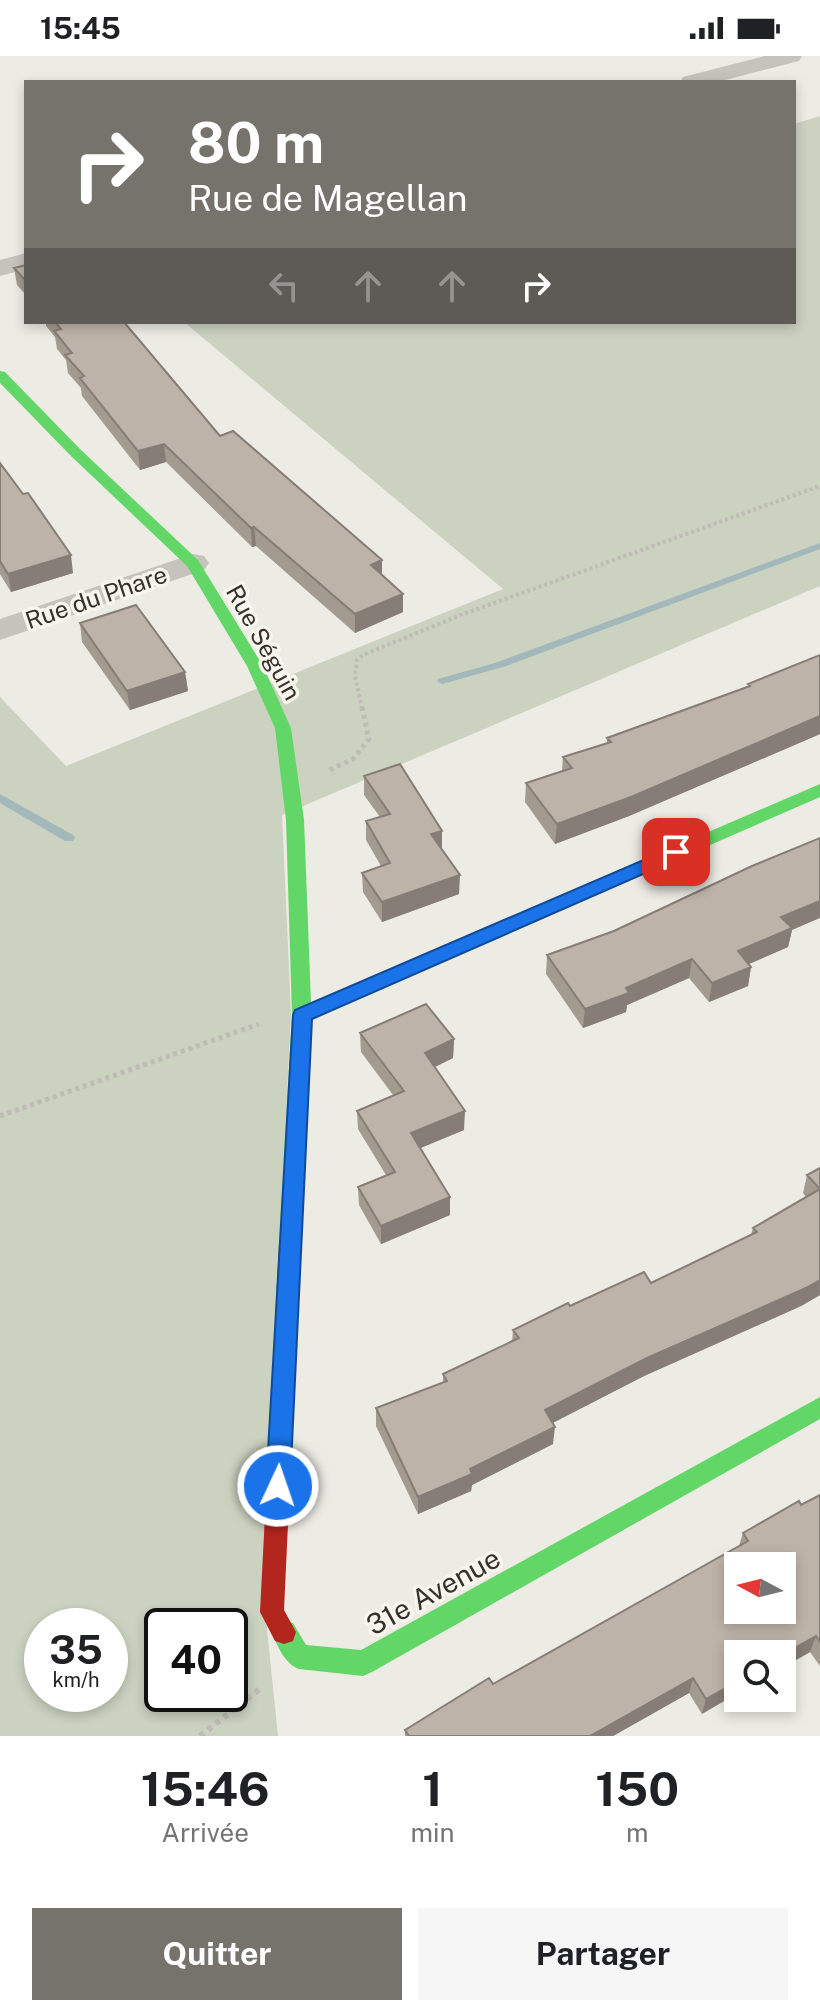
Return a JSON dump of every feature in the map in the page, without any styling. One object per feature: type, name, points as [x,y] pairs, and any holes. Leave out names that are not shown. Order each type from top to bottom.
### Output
[{"type":"street","points":[[699,80],[791,56]]},
{"type":"street","points":[[0,268],[24,262]]},
{"type":"street","name":"Rue Séguin","points":[[4,386],[193,563],[255,666],[283,728],[291,779],[302,1015]]},
{"type":"street","name":"Rue du Phare","points":[[0,630],[193,563]]},
{"type":"street","points":[[299,1657],[272,1612],[302,1015],[820,790]]},
{"type":"street","name":"31e Avenue","points":[[299,1657],[363,1663],[820,1407]]},
{"type":"path","points":[[291,779],[314,776],[338,767],[351,762],[362,752],[369,739],[355,666],[363,655],[458,616],[820,486]]},
{"type":"path","points":[[0,1116],[251,1025],[302,1015]]},
{"type":"path","points":[[200,1736],[299,1657]]},
{"type":"green space","points":[[820,116],[820,586],[282,815],[291,1013],[263,1590],[278,1736],[0,1736],[0,697],[66,766],[503,589],[186,324],[796,324],[796,123]]},
{"type":"building","points":[[24,266],[24,279],[14,268]]},
{"type":"building","points":[[57,324],[126,324],[220,436],[233,431],[382,560],[371,565],[403,594],[355,614],[254,527],[251,528],[164,444],[138,451],[80,378],[84,376],[65,355],[72,353],[54,331],[61,329]]},
{"type":"building","points":[[0,463],[23,494],[28,493],[71,555],[8,574],[0,561]]},
{"type":"building","points":[[136,605],[185,672],[127,691],[80,623]]},
{"type":"building","points":[[820,655],[820,716],[631,797],[557,824],[526,783],[572,768],[563,757],[611,742],[607,738],[750,686],[748,684]]},
{"type":"building","points":[[400,764],[442,831],[431,834],[460,875],[382,902],[362,873],[390,863],[366,821],[390,814],[364,776]]},
{"type":"building","points":[[820,838],[820,901],[781,917],[792,928],[738,951],[751,967],[712,983],[692,959],[626,988],[629,993],[585,1009],[547,955],[614,931],[752,866]]},
{"type":"building","points":[[426,1004],[454,1039],[425,1053],[465,1111],[411,1133],[450,1197],[381,1226],[358,1187],[395,1172],[357,1111],[404,1091],[360,1033]]},
{"type":"building","points":[[820,1168],[820,1189],[807,1175]]},
{"type":"building","points":[[820,1189],[820,1280],[647,1358],[545,1410],[555,1427],[470,1469],[472,1474],[418,1497],[376,1408],[447,1381],[443,1374],[519,1338],[513,1330],[568,1303],[570,1306],[644,1272],[651,1283],[757,1232],[753,1228]]},
{"type":"building","points":[[820,1495],[820,1642],[816,1636],[796,1647],[796,1640],[724,1640],[724,1689],[706,1699],[693,1678],[590,1736],[409,1736],[405,1730],[489,1678],[493,1684],[724,1554],[724,1624],[796,1624],[796,1552],[728,1552],[748,1541],[743,1533],[799,1501],[801,1505]]},
{"type":"waterway","points":[[442,681],[499,665],[820,546]]},
{"type":"waterway","points":[[0,798],[69,838]]},
{"type":"traffic: fast","points":[[0,375],[76,453],[193,563],[255,666],[283,728],[295,820],[302,1015],[290,1244]]},
{"type":"traffic: fast","points":[[302,1015],[820,790]]},
{"type":"traffic: fast","points":[[284,1632],[299,1657],[363,1663],[820,1407]]},
{"type":"traffic: jam","points":[[284,1632],[272,1612],[290,1244]]},
{"type":"route","points":[[278,1486],[302,1015],[676,852]]}]
